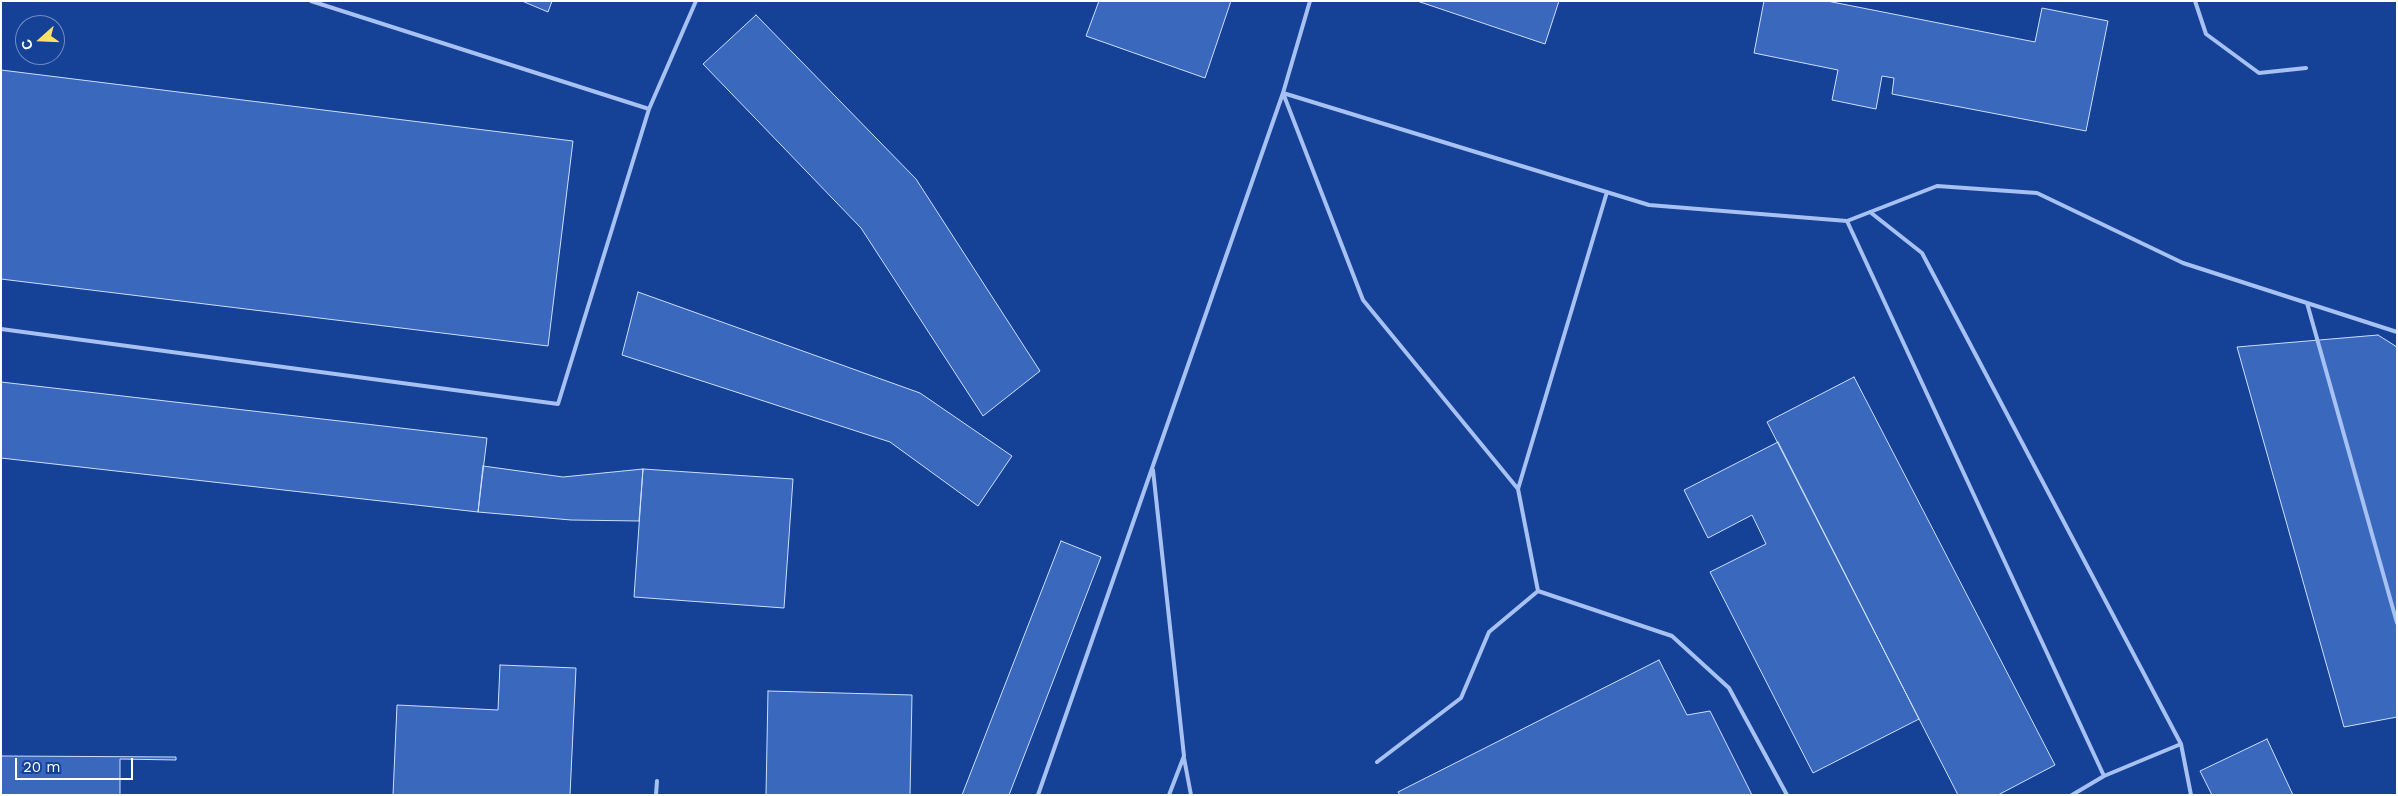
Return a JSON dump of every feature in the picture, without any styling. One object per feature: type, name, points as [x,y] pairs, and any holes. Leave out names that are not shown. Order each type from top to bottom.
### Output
[{"type":"lane","points":[[311,1],[649,109]]},
{"type":"lane","points":[[1,328],[558,404],[649,109],[696,1]]},
{"type":"lane","points":[[1038,795],[1284,93],[1310,1]]},
{"type":"lane","points":[[2194,1],[2206,34],[2259,73],[2306,68]]},
{"type":"lane","points":[[1284,93],[1649,206],[1847,221],[1937,186],[2037,193],[2183,263],[2397,332]]},
{"type":"lane","points":[[1284,93],[1363,300],[1518,489]]},
{"type":"lane","points":[[1538,591],[1518,489],[1607,192]]},
{"type":"lane","points":[[1870,212],[1922,253],[2181,744],[2191,795]]},
{"type":"lane","points":[[1847,221],[2104,776]]},
{"type":"lane","points":[[2307,303],[2397,623]]},
{"type":"lane","points":[[1153,468],[1184,756],[1191,795]]},
{"type":"lane","points":[[1377,762],[1461,698],[1489,632],[1538,591]]},
{"type":"lane","points":[[1538,591],[1672,636],[1729,688],[1787,795]]},
{"type":"lane","points":[[2072,795],[2104,776],[2181,744]]},
{"type":"lane","points":[[1169,795],[1184,756]]},
{"type":"lane","points":[[656,795],[657,781]]},
{"type":"building","points":[[522,1],[552,1],[548,12]]},
{"type":"building","points":[[1099,1],[1231,1],[1205,78],[1086,36]]},
{"type":"building","points":[[1417,1],[1559,1],[1545,44]]},
{"type":"building","points":[[1764,1],[1827,1],[2035,42],[2042,8],[2108,21],[2086,131],[1892,94],[1894,78],[1882,76],[1876,109],[1832,100],[1838,70],[1754,53]]},
{"type":"building","points":[[756,15],[916,179],[1040,371],[983,416],[861,228],[703,64]]},
{"type":"building","points":[[1,70],[573,141],[548,346],[1,279]]},
{"type":"building","points":[[638,292],[920,393],[1012,456],[978,506],[890,442],[622,355]]},
{"type":"building","points":[[2378,335],[2397,347],[2397,717],[2344,727],[2237,347]]},
{"type":"building","points":[[1854,377],[2055,765],[1998,795],[1958,795],[1767,422]]},
{"type":"building","points":[[1,382],[487,438],[478,512],[1,458]]},
{"type":"building","points":[[1778,442],[1919,719],[1813,773],[1710,572],[1766,544],[1752,515],[1708,538],[1684,490]]},
{"type":"building","points":[[483,466],[563,477],[643,469],[639,521],[571,520],[478,512]]},
{"type":"building","points":[[643,469],[793,479],[784,608],[634,597]]},
{"type":"building","points":[[1061,541],[1101,557],[1009,795],[962,795]]},
{"type":"building","points":[[1659,660],[1687,715],[1710,711],[1752,795],[1400,795],[1398,792]]},
{"type":"building","points":[[500,665],[576,668],[570,795],[393,795],[397,705],[498,710]]},
{"type":"building","points":[[768,691],[912,695],[910,795],[766,795]]},
{"type":"building","points":[[2267,739],[2293,795],[2212,795],[2200,771]]},
{"type":"building","points":[[1,756],[176,757],[176,760],[120,759],[120,795],[1,795]]}]
